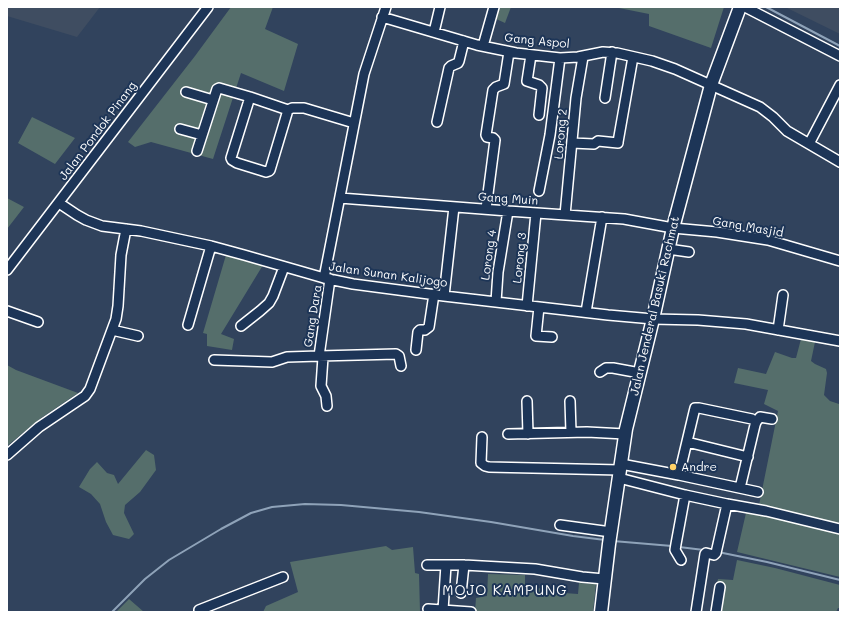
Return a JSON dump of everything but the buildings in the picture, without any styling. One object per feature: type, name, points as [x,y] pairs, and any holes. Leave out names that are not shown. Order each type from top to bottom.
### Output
[{"type":"main road","name":"Jalan Jenderal Basuki Rachmat","points":[[601,612],[604,579],[625,434],[673,228],[711,85],[740,7]]},
{"type":"street","name":"Jalan Pondok Pinang","points":[[7,270],[208,7]]},
{"type":"street","name":"Gang Dara","points":[[321,356],[327,279],[340,198],[364,74],[386,7]]},
{"type":"street","points":[[434,32],[440,7]]},
{"type":"street","points":[[483,46],[494,7]]},
{"type":"street","points":[[744,7],[840,56]]},
{"type":"street","name":"Gang Aspol","points":[[382,17],[464,41],[510,52],[560,58],[612,52],[652,61],[676,69],[760,106],[787,130],[840,162]]},
{"type":"street","points":[[437,122],[449,68],[458,63],[464,41]]},
{"type":"street","points":[[486,209],[495,140],[486,134],[493,90],[504,84],[510,52]]},
{"type":"street","points":[[605,98],[612,52]]},
{"type":"street","points":[[531,54],[527,81],[539,85],[542,88],[539,115]]},
{"type":"street","name":"Lorong 2","points":[[565,215],[576,98],[583,56]]},
{"type":"street","points":[[572,143],[594,144],[598,141],[618,143],[633,56]]},
{"type":"street","points":[[539,191],[550,135],[560,58]]},
{"type":"street","points":[[808,144],[840,85]]},
{"type":"street","points":[[197,151],[216,90],[218,88],[288,110],[297,107],[304,108],[354,123]]},
{"type":"street","points":[[186,92],[213,100]]},
{"type":"street","points":[[250,97],[231,158],[234,162],[266,172],[269,171],[288,110]]},
{"type":"street","points":[[180,129],[202,135]]},
{"type":"street","name":"Gang Muin","points":[[340,198],[508,212],[602,217],[624,219],[673,228]]},
{"type":"street","name":"Jalan Sunan Kalijogo","points":[[59,202],[76,215],[102,226],[147,232],[211,246],[244,254],[327,279],[353,284],[527,306],[653,319],[698,320],[746,324],[840,341]]},
{"type":"street","points":[[416,350],[418,332],[429,327],[439,295],[454,207]]},
{"type":"street","name":"Lorong 4","points":[[496,302],[498,272],[508,212]]},
{"type":"street","name":"Lorong 3","points":[[527,306],[536,213]]},
{"type":"street","points":[[586,312],[602,217]]},
{"type":"street","name":"Gang Masjid","points":[[673,228],[717,232],[768,240],[840,261]]},
{"type":"street","points":[[7,455],[39,427],[85,396],[90,390],[116,319],[121,255],[126,229]]},
{"type":"street","points":[[188,324],[211,246]]},
{"type":"street","points":[[668,249],[689,252]]},
{"type":"street","points":[[241,326],[269,303],[284,267]]},
{"type":"street","points":[[778,330],[783,295]]},
{"type":"street","points":[[539,307],[536,336],[552,337]]},
{"type":"street","points":[[7,311],[38,322]]},
{"type":"street","points":[[112,330],[138,336]]},
{"type":"street","name":"Gang Dara","points":[[214,360],[272,362],[287,357],[396,354],[399,356],[401,366]]},
{"type":"street","points":[[321,356],[321,386],[326,396],[327,406]]},
{"type":"street","points":[[600,372],[606,368],[612,368],[640,373]]},
{"type":"street","points":[[527,401],[528,434]]},
{"type":"street","points":[[570,401],[571,432]]},
{"type":"street","points":[[679,475],[696,408],[752,419],[756,422]]},
{"type":"street","points":[[740,488],[756,422],[760,417],[772,419]]},
{"type":"street","points":[[508,434],[587,432],[625,434]]},
{"type":"street","points":[[482,438],[481,463],[485,466],[495,468],[620,471],[679,475],[758,492]]},
{"type":"street","points":[[687,442],[748,457]]},
{"type":"street","points":[[620,471],[685,495],[766,511],[840,528]]},
{"type":"street","points":[[681,560],[676,547],[685,495]]},
{"type":"street","points":[[696,612],[705,554],[713,555],[716,550],[727,504]]},
{"type":"street","points":[[560,524],[610,536]]},
{"type":"street","points":[[427,565],[464,565],[535,569],[604,579]]},
{"type":"street","points":[[443,610],[446,565]]},
{"type":"street","points":[[461,592],[464,565]]},
{"type":"street","points":[[198,611],[284,577]]},
{"type":"street","points":[[716,612],[720,587]]},
{"type":"street","points":[[428,609],[471,612]]},
{"type":"shaded area","points":[[7,7],[100,7],[77,37],[7,16]]},
{"type":"shaded area","points":[[785,7],[840,7],[840,34]]},
{"type":"green space","points":[[231,7],[273,7],[265,29],[298,44],[284,91],[241,73],[213,159],[151,142],[135,147],[128,142],[195,56]]},
{"type":"green space","points":[[498,7],[511,7],[505,23],[494,18]]},
{"type":"green space","points":[[614,7],[724,7],[711,48],[649,26],[649,14]]},
{"type":"green space","points":[[32,117],[75,138],[55,164],[18,143]]},
{"type":"green space","points":[[7,198],[24,207],[7,229]]},
{"type":"green space","points":[[226,255],[263,265],[221,334],[234,339],[232,350],[207,346],[207,334],[203,333]]},
{"type":"green space","points":[[801,339],[815,342],[811,361],[826,369],[827,373],[824,395],[830,401],[839,404],[840,406],[840,577],[737,552],[746,513],[757,515],[778,411],[764,404],[768,390],[734,383],[738,368],[766,374],[775,352],[796,358]]},
{"type":"green space","points":[[7,365],[16,370],[78,393],[41,418],[7,446]]},
{"type":"green space","points":[[146,450],[154,455],[156,470],[140,492],[125,505],[124,513],[134,534],[129,539],[113,535],[106,522],[100,504],[91,494],[79,487],[90,469],[97,462],[107,473],[114,475],[118,484]]},
{"type":"green space","points":[[386,546],[392,550],[413,547],[415,573],[419,574],[420,612],[263,612],[266,606],[298,592],[290,562]]},
{"type":"green space","points":[[737,560],[840,585],[840,608],[838,608],[836,612],[722,612],[725,585],[717,584],[718,579],[733,580]]},
{"type":"green space","points":[[488,574],[525,575],[525,587],[560,590],[564,593],[578,594],[579,583],[596,584],[593,612],[475,612],[476,598],[487,596]]},
{"type":"green space","points":[[129,599],[144,612],[116,612]]},
{"type":"waterway","points":[[766,7],[840,46]]},
{"type":"waterway","points":[[112,612],[145,579],[169,560],[251,513],[272,507],[305,504],[341,505],[419,512],[605,540]]},
{"type":"waterway","points":[[613,541],[672,546]]},
{"type":"waterway","points":[[679,547],[704,550]]},
{"type":"waterway","points":[[718,552],[767,562],[840,580]]},
{"type":"place","name":"Andre","points":[[673,467]]},
{"type":"district","name":"MOJO KAMPUNG","points":[[505,591]]}]
